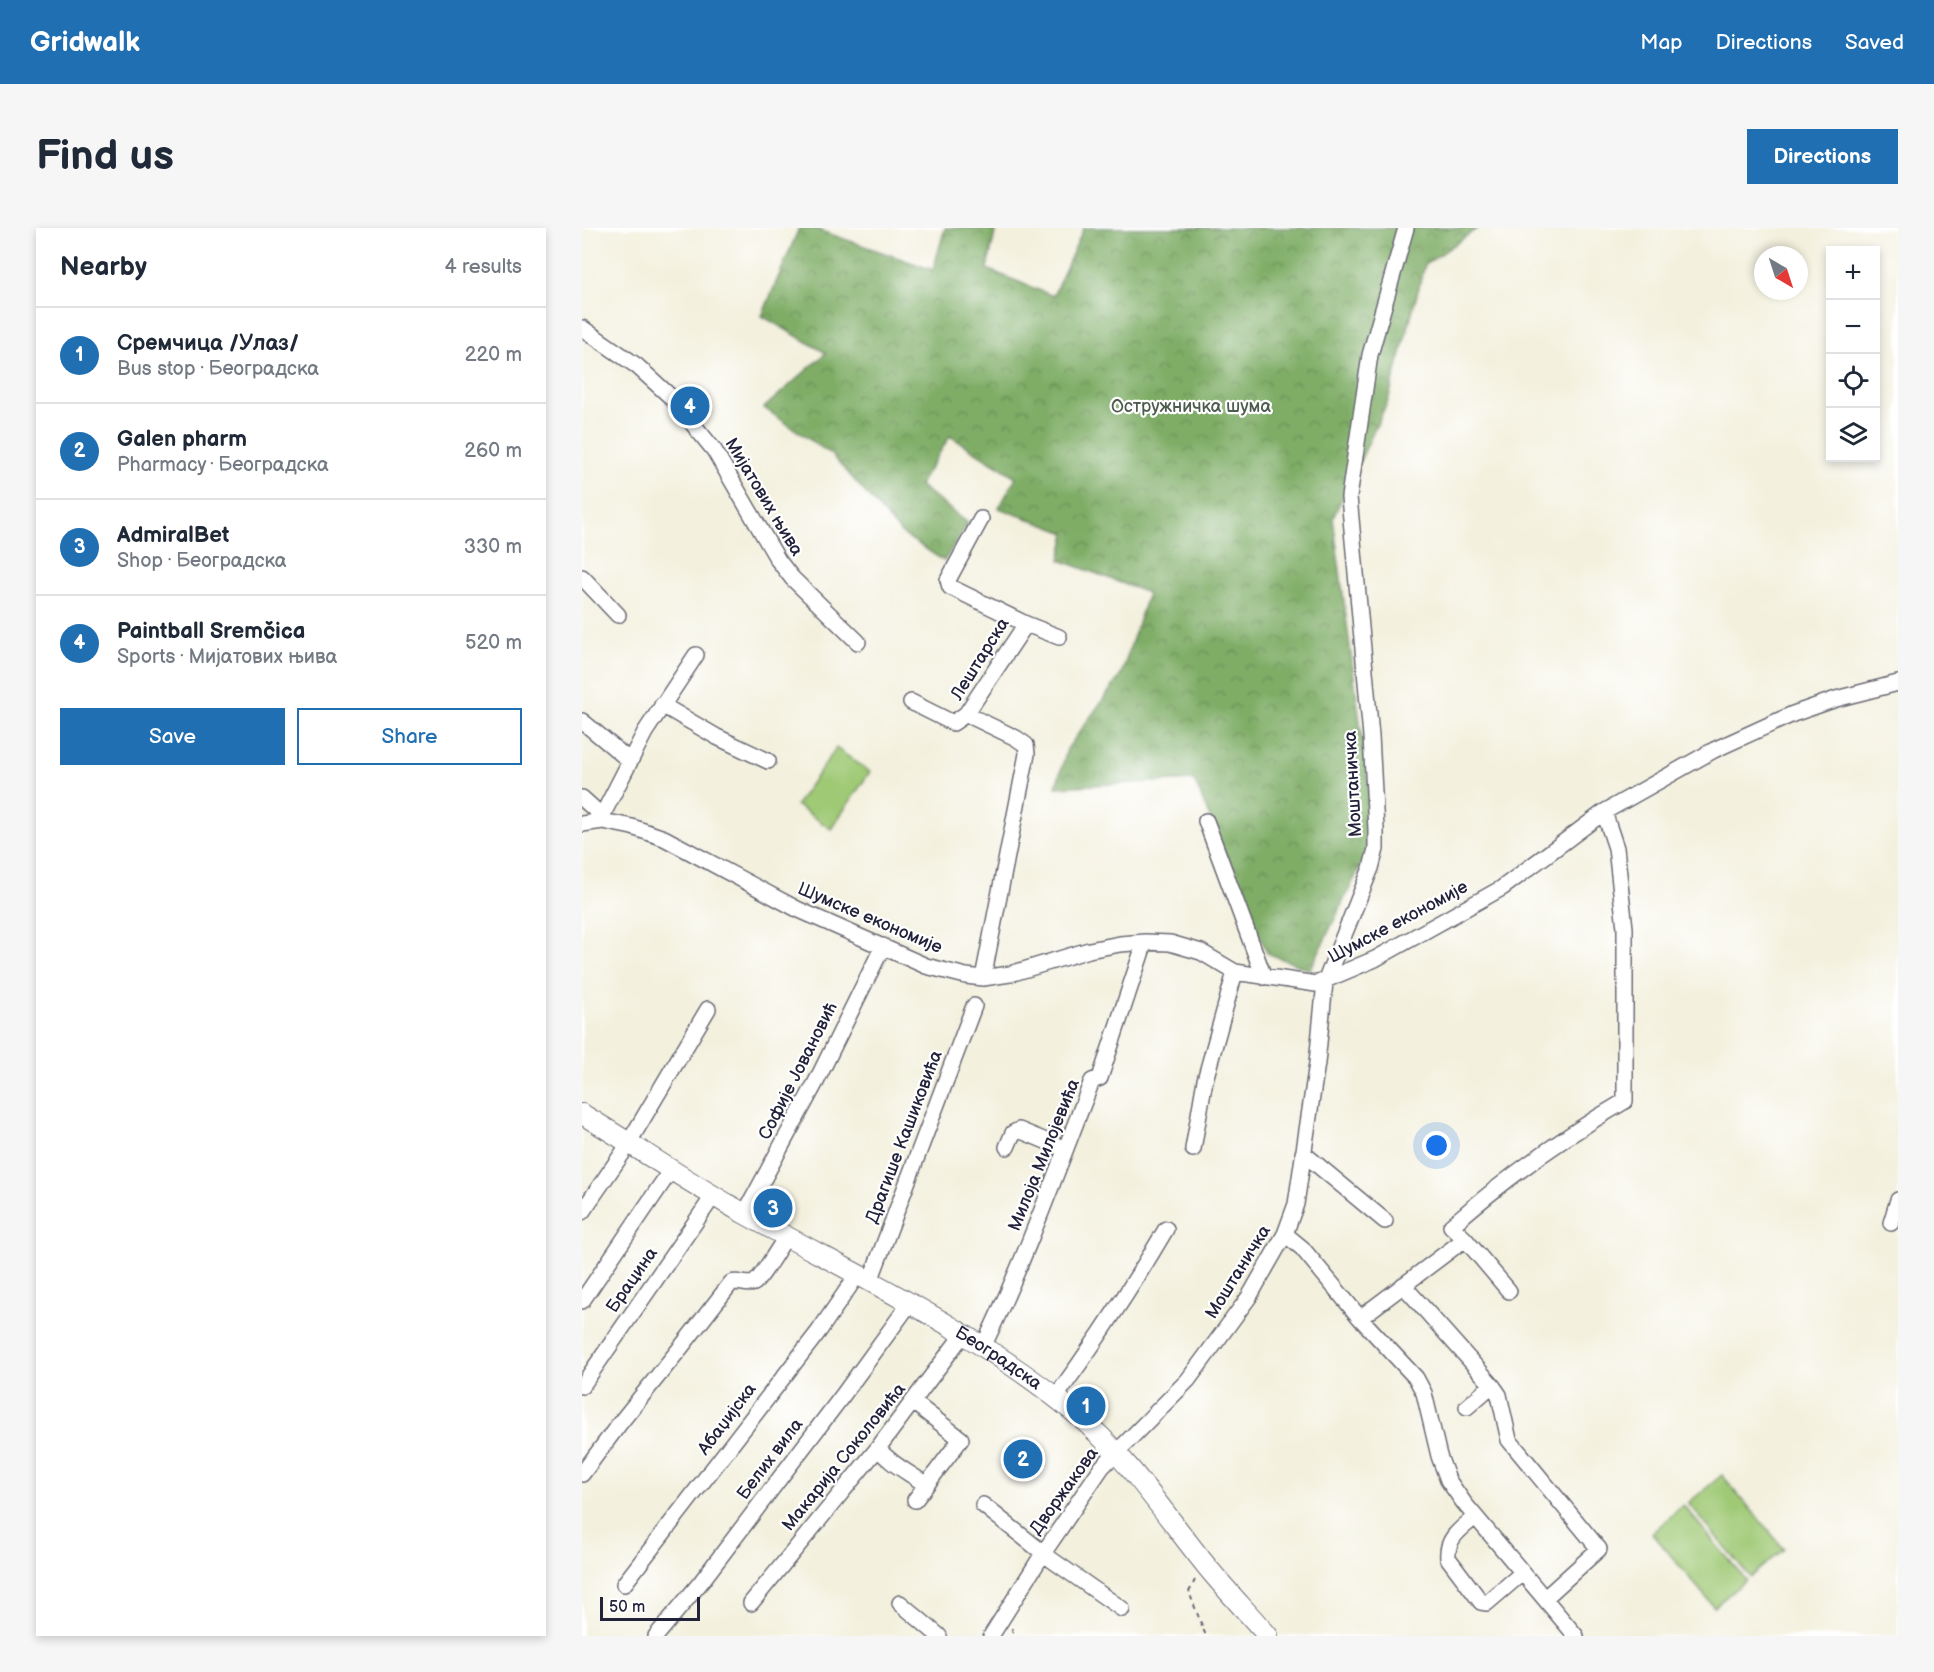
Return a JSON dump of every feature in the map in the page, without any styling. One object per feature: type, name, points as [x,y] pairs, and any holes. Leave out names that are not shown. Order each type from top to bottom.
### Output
[{"type":"main road","name":"Београдска","points":[[582,1114],[745,1213],[964,1333],[1055,1398],[1099,1434],[1117,1453],[1208,1568],[1268,1636]]},
{"type":"street","name":"Моштаничка","points":[[1117,1453],[1188,1380],[1249,1297],[1285,1234],[1296,1204],[1317,1063],[1325,982],[1371,868],[1376,849],[1371,736],[1349,497],[1370,355],[1406,228]]},
{"type":"street","name":"Мијатових њива","points":[[582,328],[637,366],[671,397],[714,450],[778,560],[792,578],[858,642]]},
{"type":"street","name":"Лештарска","points":[[981,519],[948,580],[950,587],[1026,624],[966,714],[1016,738],[1026,745],[1028,754],[982,978]]},
{"type":"street","points":[[582,577],[618,615]]},
{"type":"street","points":[[1026,624],[1059,637]]},
{"type":"street","points":[[582,798],[603,818],[645,732],[696,655]]},
{"type":"street","name":"Шумске економије","points":[[582,824],[603,818],[664,838],[797,909],[926,966],[982,978],[1010,974],[1089,950],[1120,944],[1170,943],[1201,952],[1235,972],[1316,984],[1375,959],[1502,888],[1604,812],[1714,750],[1752,732],[1836,699],[1898,683]]},
{"type":"street","points":[[912,702],[953,723],[966,714]]},
{"type":"street","points":[[662,705],[717,737],[768,761]]},
{"type":"street","points":[[582,721],[630,761]]},
{"type":"street","points":[[1509,1292],[1465,1239],[1451,1226],[1499,1185],[1599,1116],[1625,1101],[1625,928],[1616,848],[1604,812]]},
{"type":"street","points":[[1206,821],[1264,977]]},
{"type":"street","name":"Милоја Милојевића","points":[[984,1347],[1034,1233],[1092,1081],[1100,1078],[1145,942]]},
{"type":"street","name":"Софије Јовановић","points":[[745,1213],[816,1082],[883,946]]},
{"type":"street","points":[[1193,1149],[1205,1080],[1235,972]]},
{"type":"street","name":"Драгише Кашиковића","points":[[864,1278],[974,1006]]},
{"type":"street","points":[[582,1212],[629,1143],[708,1009]]},
{"type":"street","points":[[1007,1147],[1013,1133],[1019,1130],[1065,1149]]},
{"type":"street","points":[[1304,1154],[1384,1221]]},
{"type":"street","points":[[582,1301],[671,1170]]},
{"type":"street","name":"Брацина","points":[[582,1386],[714,1195]]},
{"type":"street","points":[[1891,1223],[1898,1200]]},
{"type":"street","points":[[1055,1398],[1106,1326],[1166,1229]]},
{"type":"street","points":[[1285,1234],[1302,1248],[1360,1318],[1416,1378],[1424,1393],[1439,1456],[1448,1480],[1475,1517],[1576,1636]]},
{"type":"street","points":[[582,1474],[731,1283],[737,1281],[748,1284],[757,1281],[787,1236]]},
{"type":"street","points":[[1360,1318],[1465,1239]]},
{"type":"street","name":"Абаџијска","points":[[624,1584],[819,1332],[864,1278]]},
{"type":"street","points":[[1403,1285],[1492,1384],[1499,1395],[1509,1440],[1599,1549],[1545,1598]]},
{"type":"street","name":"Белих вила","points":[[656,1636],[701,1582],[910,1303]]},
{"type":"street","name":"Макарија Соколовића","points":[[751,1603],[878,1448],[964,1333]]},
{"type":"street","points":[[1467,1407],[1492,1384]]},
{"type":"street","points":[[913,1402],[961,1439],[915,1500]]},
{"type":"street","points":[[878,1448],[890,1462],[910,1472],[926,1485]]},
{"type":"street","name":"Дворжакова","points":[[991,1636],[1044,1552],[1102,1467],[1117,1453]]},
{"type":"street","points":[[983,1505],[1044,1552]]},
{"type":"street","points":[[1475,1517],[1450,1539],[1448,1558],[1480,1602],[1487,1604],[1522,1573]]},
{"type":"street","name":"Дворжакова","points":[[1044,1552],[1122,1609]]},
{"type":"street","points":[[900,1603],[939,1636]]},
{"type":"path","points":[[1206,1636],[1189,1592],[1195,1579],[1208,1568]]},
{"type":"green space","name":"Остружничка шума","points":[[799,228],[813,228],[933,270],[945,228],[996,228],[987,269],[1053,296],[1084,228],[1478,228],[1425,265],[1388,401],[1333,518],[1375,836],[1310,970],[1267,953],[1194,780],[1056,787],[1067,749],[1121,675],[1148,593],[1060,560],[1066,533],[999,508],[1016,477],[950,436],[919,485],[968,523],[944,561],[901,533],[832,455],[764,408],[826,353],[762,316]]},
{"type":"green space","points":[[836,748],[870,772],[831,829],[796,805]]},
{"type":"green space","points":[[1722,1475],[1784,1549],[1750,1577],[1688,1503]]},
{"type":"green space","points":[[1683,1505],[1746,1580],[1714,1607],[1652,1533]]},
{"type":"place","name":"Paintball Sremčica","points":[[690,406]]},
{"type":"place","name":"AdmiralBet","points":[[773,1208]]},
{"type":"place","name":"Сремчица /Улаз/","points":[[1086,1406]]},
{"type":"place","name":"Galen pharm","points":[[1023,1459]]}]
